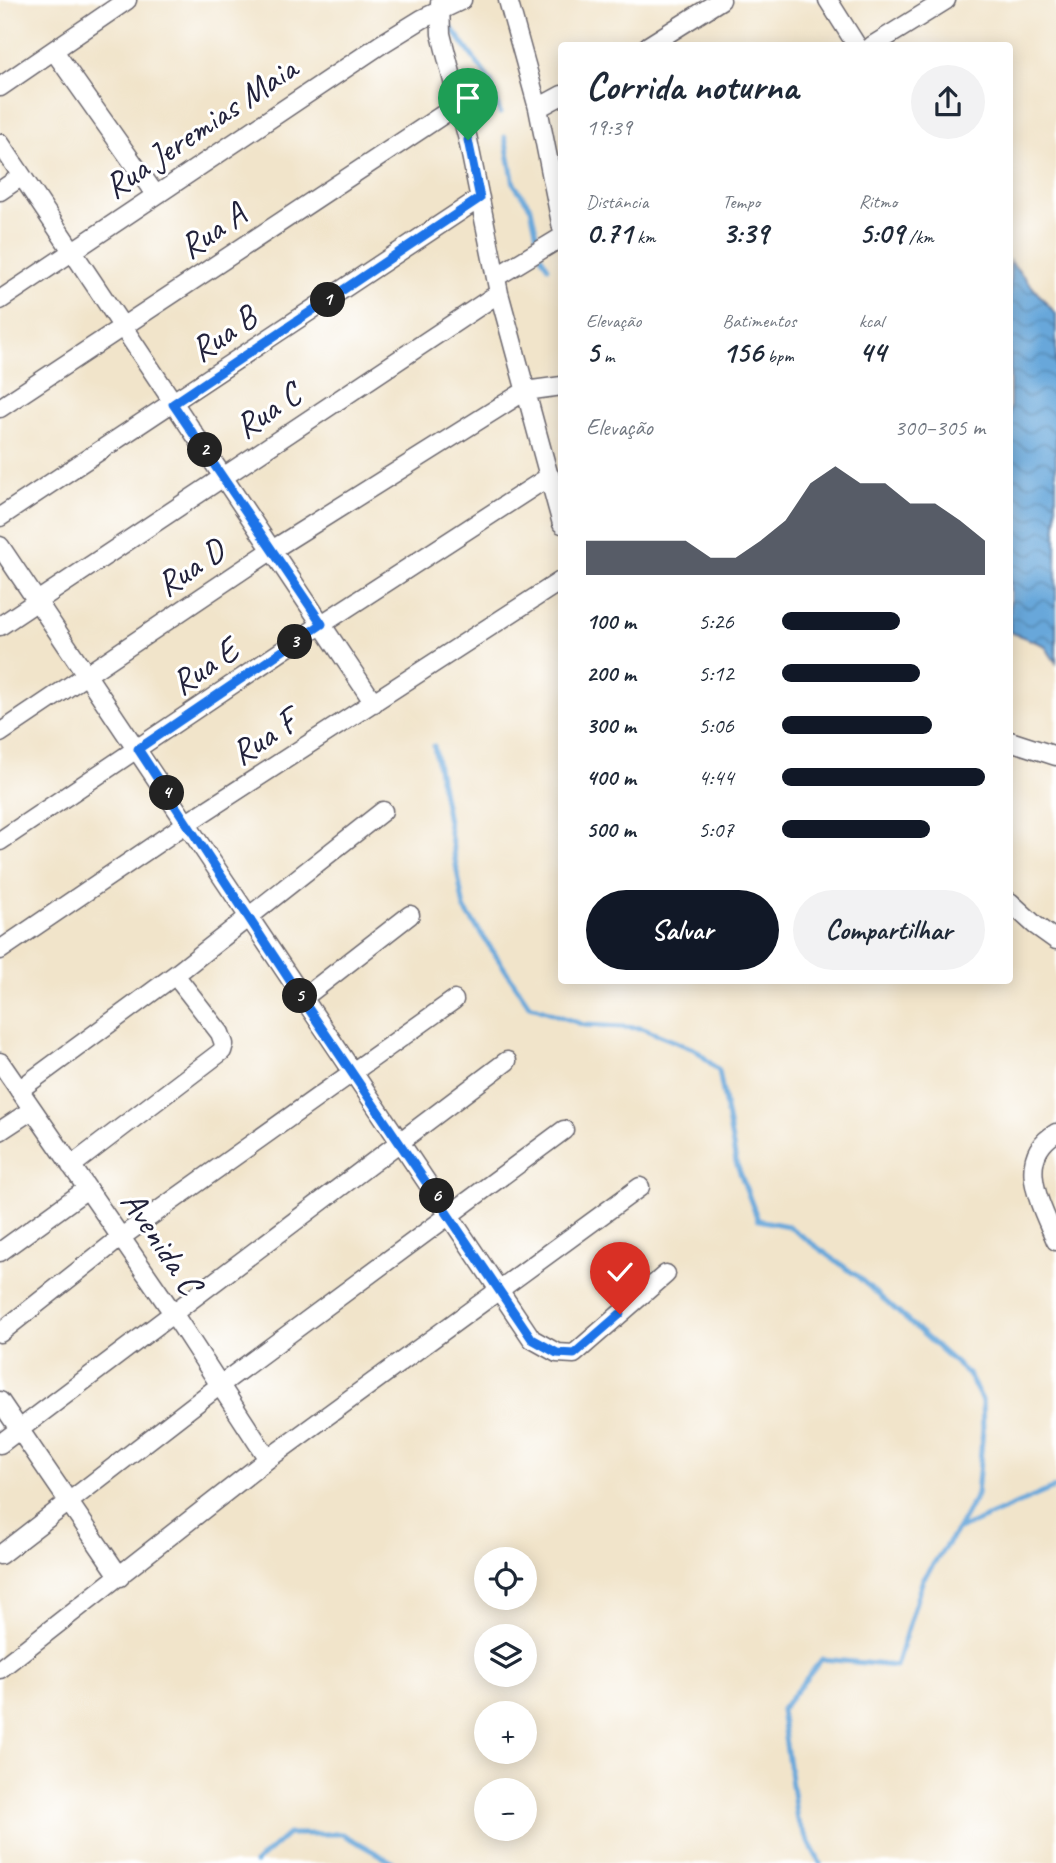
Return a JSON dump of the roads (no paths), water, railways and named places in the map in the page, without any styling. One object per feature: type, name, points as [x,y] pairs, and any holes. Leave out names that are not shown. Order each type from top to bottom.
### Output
[{"type":"street","points":[[0,87],[127,0]]},
{"type":"street","name":"Rua Jeremias Maia","points":[[0,300],[388,39],[439,6],[463,0]]},
{"type":"street","points":[[508,0],[538,108],[558,208]]},
{"type":"street","points":[[654,42],[720,0]]},
{"type":"street","points":[[828,0],[854,42]]},
{"type":"street","points":[[878,42],[946,0]]},
{"type":"street","points":[[439,6],[441,34],[498,285],[558,508]]},
{"type":"street","points":[[54,51],[155,194]]},
{"type":"street","points":[[538,108],[558,98]]},
{"type":"street","name":"Rua A","points":[[0,408],[458,104]]},
{"type":"street","points":[[0,143],[374,703]]},
{"type":"street","points":[[0,191],[22,176]]},
{"type":"street","name":"Rua B","points":[[0,517],[480,198]]},
{"type":"street","name":"Rua C","points":[[0,626],[223,478],[558,240]]},
{"type":"street","points":[[525,391],[558,387]]},
{"type":"street","name":"Rua D","points":[[0,733],[272,550],[525,391]]},
{"type":"street","name":"Rua E","points":[[0,841],[322,624],[550,476]]},
{"type":"street","points":[[0,546],[532,1339],[557,1353],[574,1354],[666,1274]]},
{"type":"street","name":"Rua F","points":[[0,950],[187,823],[558,583]]},
{"type":"street","points":[[1013,742],[1056,756]]},
{"type":"street","points":[[19,1090],[175,975],[383,811]]},
{"type":"street","points":[[1013,904],[1056,940]]},
{"type":"street","points":[[302,999],[410,915]]},
{"type":"street","points":[[71,1166],[222,1051],[224,1044],[220,1033],[175,975]]},
{"type":"street","points":[[0,1333],[120,1238],[454,1000]]},
{"type":"street","points":[[0,1444],[508,1061]]},
{"type":"street","name":"Avenida C","points":[[0,1062],[173,1313],[268,1459]]},
{"type":"street","points":[[0,1131],[32,1110]]},
{"type":"street","points":[[0,1556],[220,1385],[564,1130]]},
{"type":"street","points":[[1054,1232],[1035,1192],[1033,1179],[1039,1149],[1056,1133]]},
{"type":"street","points":[[0,1669],[268,1459],[640,1187]]},
{"type":"street","points":[[0,1252],[88,1189]]},
{"type":"street","points":[[0,1401],[120,1577]]},
{"type":"water","points":[[1013,264],[1056,314],[1056,663],[1044,645],[1013,633]]},
{"type":"waterway","points":[[448,23],[491,82],[500,113]]},
{"type":"waterway","points":[[505,137],[514,184],[531,208],[539,246]]},
{"type":"waterway","points":[[541,256],[548,267]]},
{"type":"waterway","points":[[434,746],[464,908],[529,1005],[584,1025],[641,1028],[696,1050],[719,1071],[736,1162],[758,1220],[788,1226],[857,1276],[968,1374],[982,1400],[983,1429],[977,1494],[957,1530]]},
{"type":"waterway","points":[[820,1863],[797,1820],[781,1710],[822,1659],[896,1666],[923,1579],[957,1530],[1056,1487]]},
{"type":"waterway","points":[[255,1863],[288,1834],[342,1834],[394,1863]]}]
